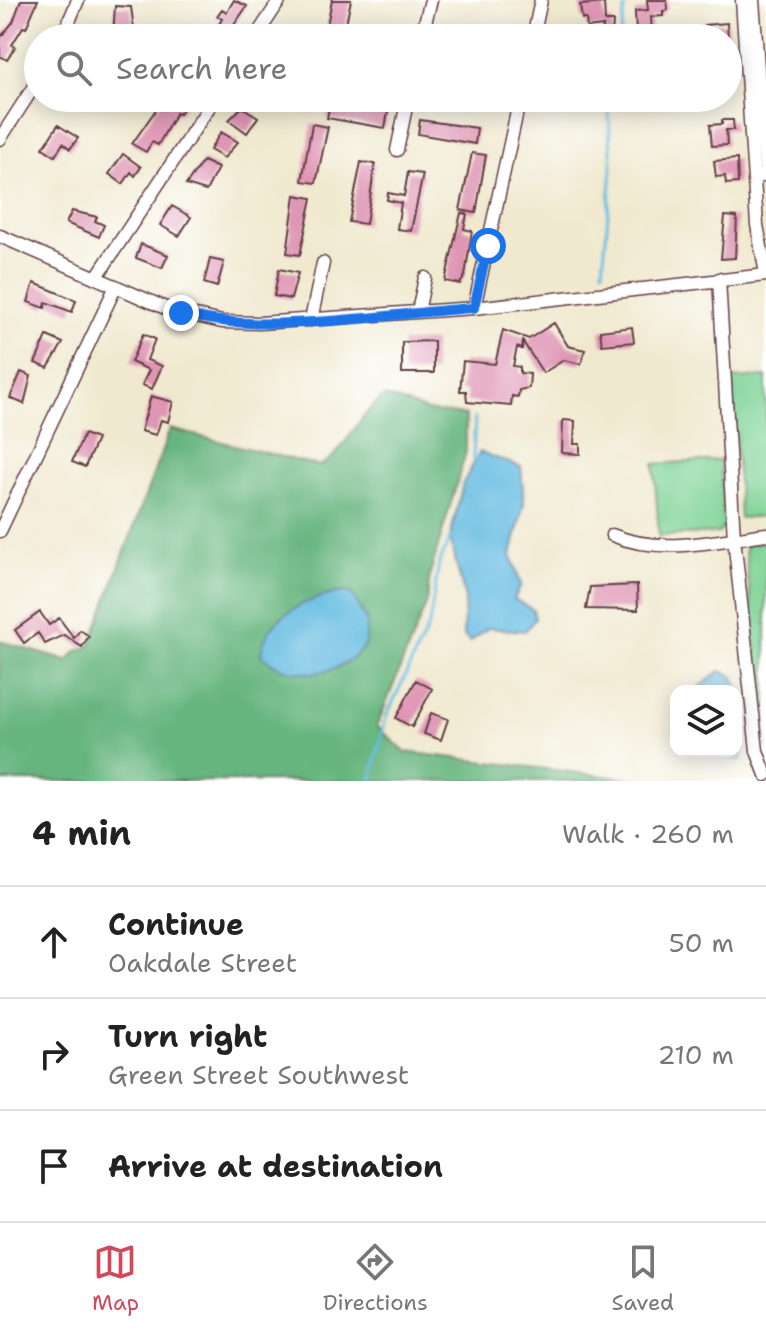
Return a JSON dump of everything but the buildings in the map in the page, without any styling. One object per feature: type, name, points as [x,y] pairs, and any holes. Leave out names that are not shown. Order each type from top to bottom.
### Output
[{"type":"street","points":[[68,24],[78,0]]},
{"type":"street","points":[[264,24],[280,0]]},
{"type":"street","points":[[425,24],[431,0]]},
{"type":"street","points":[[536,24],[541,0]]},
{"type":"street","points":[[742,0],[760,176]]},
{"type":"street","points":[[0,236],[170,310],[205,319],[259,323],[474,308],[719,279],[766,270],[753,0]]},
{"type":"street","points":[[0,139],[24,102]]},
{"type":"street","points":[[96,278],[206,112]]},
{"type":"street","points":[[397,150],[405,112]]},
{"type":"street","points":[[474,308],[517,112]]},
{"type":"street","points":[[311,320],[323,263]]},
{"type":"street","points":[[418,312],[425,278]]},
{"type":"street","points":[[719,279],[734,538],[757,751],[766,775]]},
{"type":"street","points":[[0,531],[116,286]]},
{"type":"street","points":[[612,535],[637,545],[656,548],[766,534]]},
{"type":"green space","points":[[766,377],[766,516],[740,518],[732,379]]},
{"type":"green space","points":[[385,396],[428,411],[466,415],[466,452],[430,574],[427,602],[377,726],[405,752],[647,781],[0,781],[0,641],[67,661],[77,651],[90,646],[170,429],[319,466],[336,453],[366,414]]},
{"type":"green space","points":[[720,460],[724,526],[719,533],[659,536],[654,464]]},
{"type":"green space","points":[[766,542],[766,748],[745,549],[748,544]]},
{"type":"water","points":[[480,452],[521,467],[524,504],[511,555],[521,585],[514,599],[533,610],[535,619],[525,631],[488,628],[470,642],[463,635],[465,599],[450,538],[463,483]]},
{"type":"water","points":[[344,592],[352,594],[366,620],[366,643],[345,664],[331,670],[302,673],[273,664],[261,655],[271,629],[291,610],[318,598]]},
{"type":"water","points":[[720,671],[733,676],[737,685],[702,685]]},
{"type":"water","points":[[742,706],[745,732],[742,757]]},
{"type":"waterway","points":[[622,24],[625,9]]},
{"type":"waterway","points":[[603,270],[612,169],[609,112]]},
{"type":"waterway","points":[[475,418],[473,459],[476,460]]},
{"type":"waterway","points":[[371,781],[386,717],[429,625],[439,563],[450,538],[454,538]]},
{"type":"route","points":[[181,313],[222,322],[259,323],[474,308],[488,246]]}]
